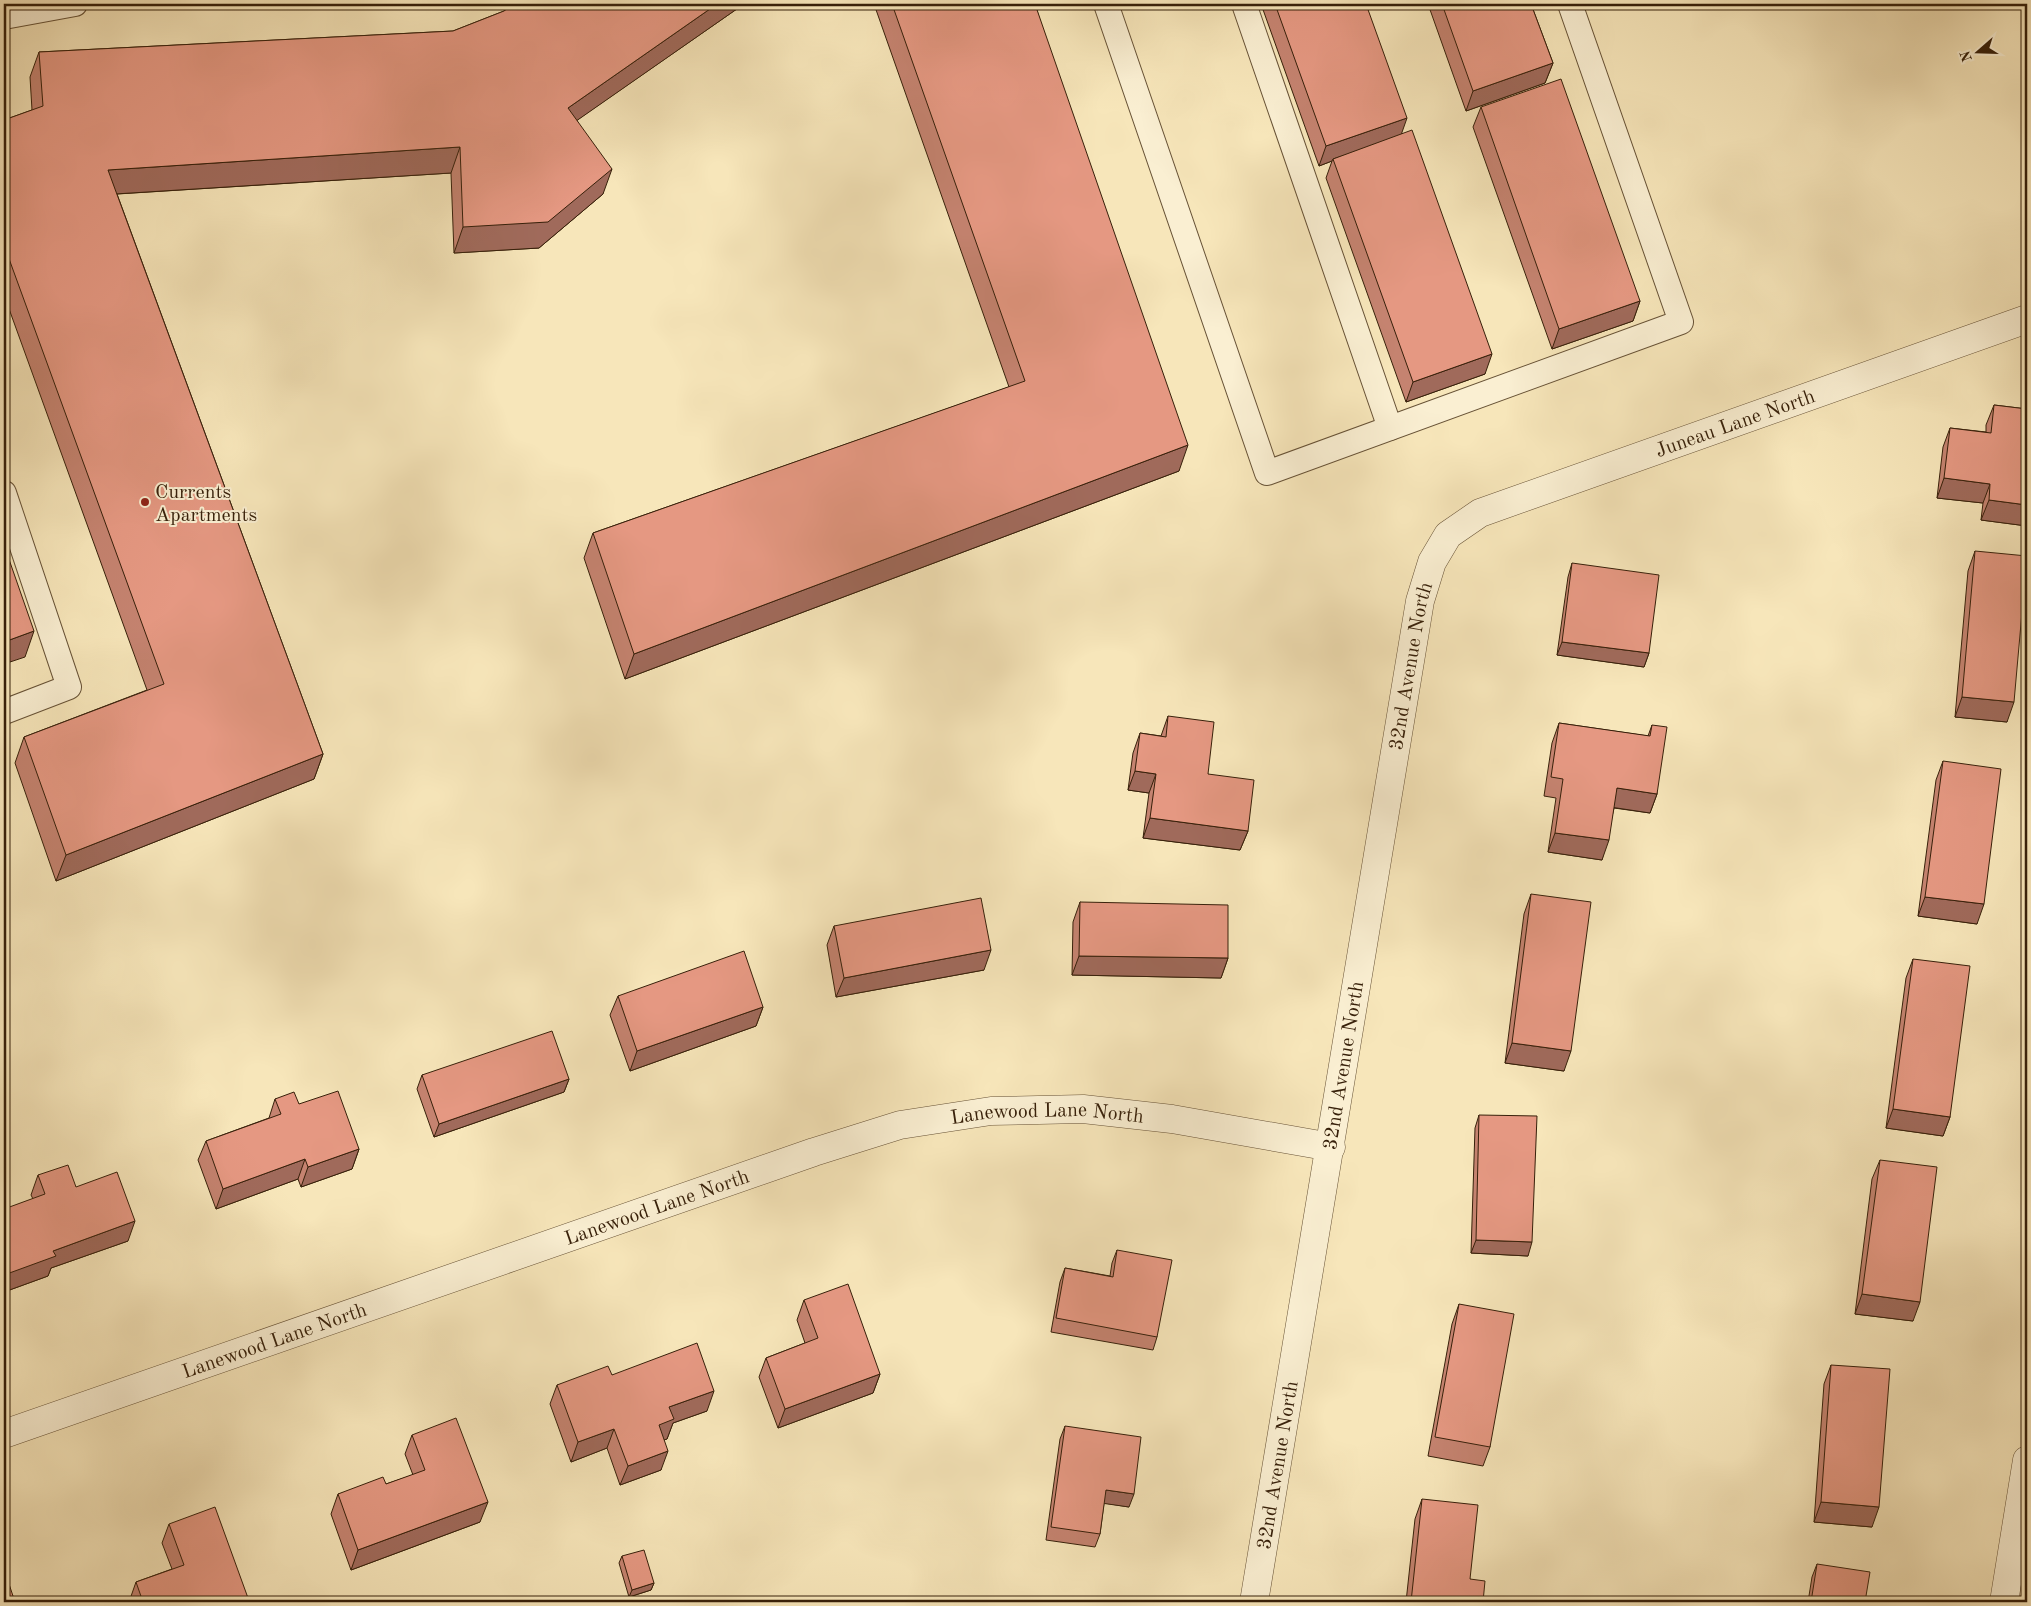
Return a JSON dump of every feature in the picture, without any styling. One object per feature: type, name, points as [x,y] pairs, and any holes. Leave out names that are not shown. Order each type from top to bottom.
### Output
[{"type":"street","name":"Juneau Lane North","points":[[1448,535],[1480,513],[2027,319]]},
{"type":"street","name":"32nd Avenue North","points":[[1254,1602],[1420,601],[1432,562],[1448,535]]},
{"type":"street","name":"Lanewood Lane North","points":[[4,1434],[814,1152],[900,1125],[991,1111],[1083,1109],[1172,1119],[1330,1147]]},
{"type":"street","points":[[2004,1602],[2027,1460]]},
{"type":"lane","points":[[4,16],[75,4]]},
{"type":"lane","points":[[1106,4],[1267,473],[1681,322],[1570,4]]},
{"type":"lane","points":[[1244,4],[1390,428]]},
{"type":"lane","points":[[4,493],[69,687],[4,712]]},
{"type":"building","name":"Currents Apartments","points":[[514,4],[717,4],[568,108],[612,169],[548,222],[463,227],[460,147],[108,170],[323,754],[66,855],[24,737],[164,684],[4,245],[4,120],[43,106],[39,52],[453,31],[504,11]]},
{"type":"building","points":[[892,4],[1035,4],[1188,445],[634,654],[593,533],[1025,381]]},
{"type":"building","points":[[1275,4],[1366,4],[1407,118],[1326,146]]},
{"type":"building","points":[[1442,4],[1531,4],[1553,63],[1473,91]]},
{"type":"building","points":[[1561,79],[1640,301],[1559,329],[1481,107]]},
{"type":"building","points":[[1412,130],[1492,354],[1413,382],[1333,159]]},
{"type":"building","points":[[1994,405],[2027,409],[2027,505],[1989,500],[1990,484],[1944,478],[1950,428],[1991,433]]},
{"type":"building","points":[[4,545],[34,631],[4,642]]},
{"type":"building","points":[[1975,551],[2027,556],[2014,702],[1962,697]]},
{"type":"building","points":[[1572,563],[1659,575],[1649,653],[1562,642]]},
{"type":"building","points":[[1168,716],[1214,722],[1208,774],[1254,780],[1248,831],[1150,818],[1156,774],[1135,771],[1140,733],[1166,737]]},
{"type":"building","points":[[1559,723],[1650,736],[1652,725],[1667,727],[1657,794],[1617,788],[1609,840],[1555,833],[1563,779],[1551,777]]},
{"type":"building","points":[[1943,761],[2001,769],[1984,904],[1925,897]]},
{"type":"building","points":[[1531,894],[1591,902],[1571,1051],[1512,1043]]},
{"type":"building","points":[[981,898],[991,950],[844,978],[834,926]]},
{"type":"building","points":[[1080,902],[1228,905],[1228,958],[1079,956]]},
{"type":"building","points":[[744,951],[763,1007],[637,1051],[618,996]]},
{"type":"building","points":[[1913,959],[1970,966],[1950,1117],[1893,1109]]},
{"type":"building","points":[[552,1031],[569,1079],[439,1124],[422,1075]]},
{"type":"building","points":[[338,1091],[359,1149],[308,1167],[305,1159],[223,1189],[206,1141],[281,1114],[275,1099],[294,1092],[299,1104]]},
{"type":"building","points":[[1479,1115],[1537,1116],[1532,1242],[1476,1240]]},
{"type":"building","points":[[1880,1160],[1937,1167],[1920,1302],[1862,1294]]},
{"type":"building","points":[[68,1165],[76,1187],[117,1172],[135,1221],[53,1251],[56,1256],[4,1275],[4,1209],[45,1194],[38,1175]]},
{"type":"building","points":[[1117,1250],[1172,1260],[1157,1337],[1056,1318],[1065,1268],[1113,1277]]},
{"type":"building","points":[[848,1284],[880,1374],[785,1409],[766,1358],[818,1338],[804,1300]]},
{"type":"building","points":[[1459,1304],[1514,1314],[1490,1447],[1435,1437]]},
{"type":"building","points":[[697,1343],[714,1391],[669,1407],[674,1419],[659,1425],[668,1451],[628,1466],[614,1429],[578,1442],[557,1385],[608,1366],[612,1375]]},
{"type":"building","points":[[1831,1365],[1890,1369],[1879,1507],[1821,1502]]},
{"type":"building","points":[[456,1418],[488,1502],[358,1550],[338,1494],[383,1477],[386,1484],[425,1470],[412,1435]]},
{"type":"building","points":[[1065,1426],[1141,1437],[1134,1494],[1106,1490],[1100,1534],[1051,1527]]},
{"type":"building","points":[[1422,1499],[1478,1505],[1470,1579],[1485,1581],[1483,1602],[1411,1602]]},
{"type":"building","points":[[215,1507],[248,1598],[236,1602],[143,1602],[136,1582],[184,1565],[169,1524]]},
{"type":"building","points":[[644,1550],[654,1583],[632,1590],[622,1556]]},
{"type":"building","points":[[1817,1564],[1870,1572],[1865,1602],[1811,1602]]},
{"type":"building","points":[[8,1581],[15,1602],[4,1602],[4,1583]]},
{"type":"place","name":"Currents Apartments","points":[[145,502]]}]
